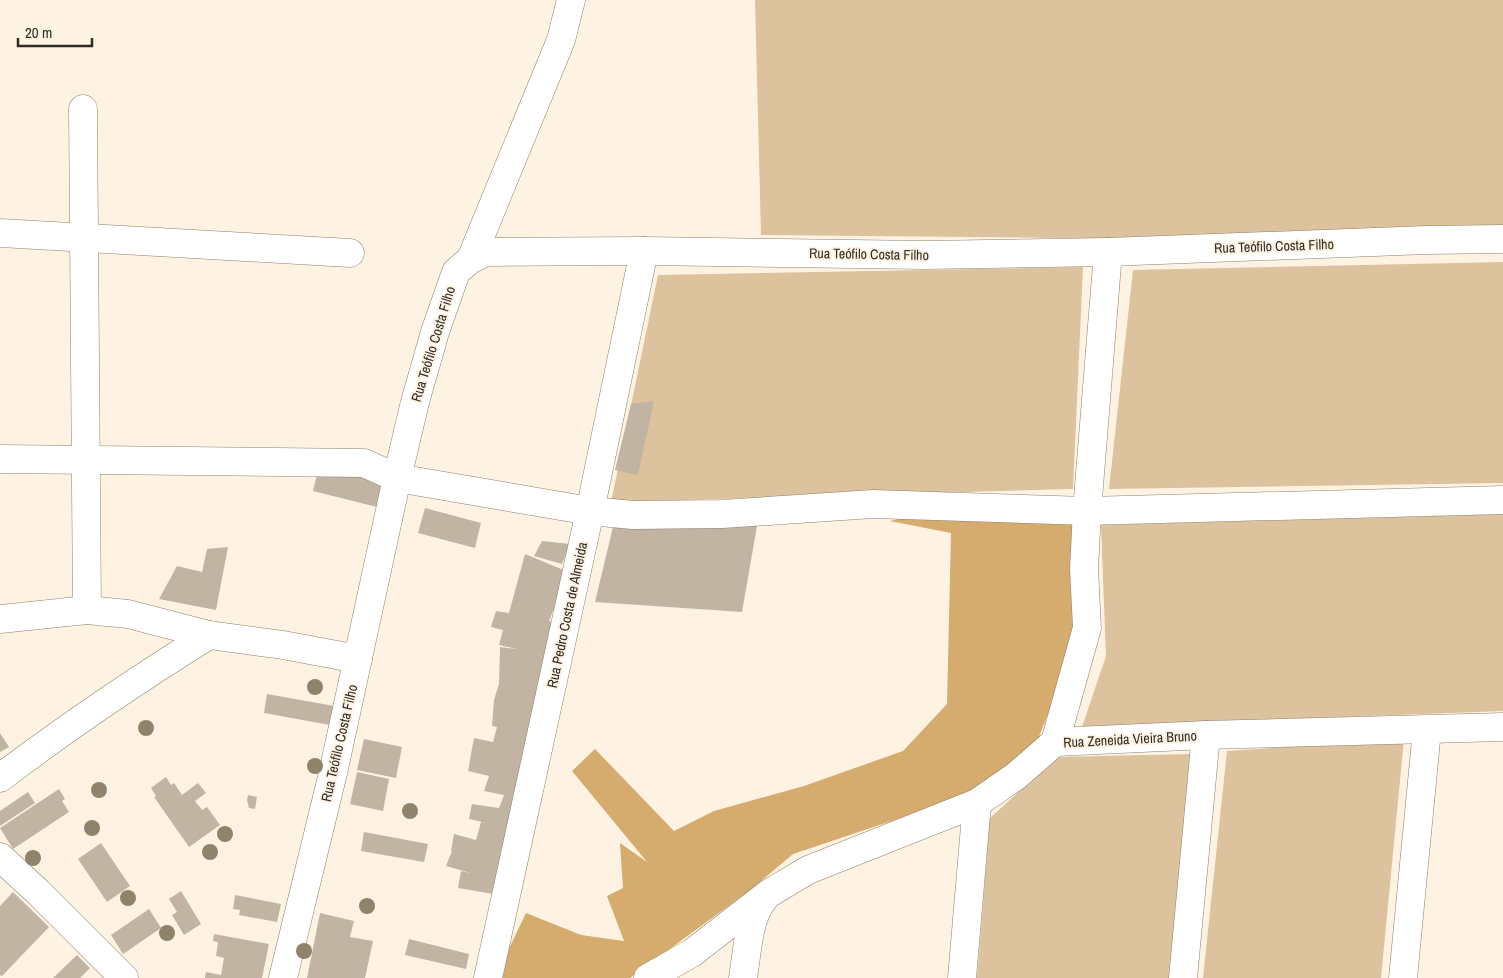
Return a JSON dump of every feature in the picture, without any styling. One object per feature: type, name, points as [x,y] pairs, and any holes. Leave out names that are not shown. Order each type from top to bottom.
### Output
[{"type":"street","points":[[470,259],[560,40],[571,0]]},
{"type":"street","points":[[83,109],[86,610]]},
{"type":"street","points":[[0,234],[350,253]]},
{"type":"street","name":"Rua Teófilo Costa Filho","points":[[283,978],[333,773],[415,402],[435,332],[456,272],[470,259],[486,252],[644,251],[926,255],[1108,252],[1427,240],[1503,239]]},
{"type":"street","name":"Rua Pedro Costa de Almeida","points":[[488,978],[590,511],[644,251]]},
{"type":"street","points":[[1054,742],[1087,628],[1084,569],[1087,511],[1108,252]]},
{"type":"street","points":[[0,459],[364,463],[397,478],[590,511],[633,515],[722,514],[873,504],[1087,511],[1503,500]]},
{"type":"street","points":[[0,619],[86,610],[128,614],[209,635],[283,645],[358,659]]},
{"type":"street","points":[[0,778],[55,736],[209,635]]},
{"type":"street","name":"Rua Zeneida Vieira Bruno","points":[[648,978],[692,953],[768,894],[808,870],[977,804],[1016,776],[1054,742],[1206,735],[1503,727]]},
{"type":"street","points":[[1403,978],[1427,730]]},
{"type":"street","points":[[1182,978],[1206,735]]},
{"type":"street","points":[[962,978],[977,804]]},
{"type":"street","points":[[0,857],[124,978]]},
{"type":"street","points":[[743,978],[751,930],[758,905],[768,894]]},
{"type":"shaded area","points":[[755,0],[1503,0],[1503,242],[761,235]]},
{"type":"shaded area","points":[[1503,262],[1503,483],[1109,489],[1133,270]]},
{"type":"shaded area","points":[[1083,267],[1073,489],[611,502],[658,275]]},
{"type":"shaded area","points":[[929,512],[1080,519],[1080,633],[1033,752],[969,795],[793,854],[753,888],[630,978],[502,978],[503,961],[526,913],[581,935],[624,941],[607,896],[623,888],[620,843],[647,862],[572,771],[595,749],[674,831],[714,811],[804,786],[903,751],[947,704],[951,533],[890,521]]},
{"type":"shaded area","points":[[1503,514],[1503,711],[1082,727],[1106,656],[1101,525]]},
{"type":"shaded area","points":[[1404,739],[1381,978],[1203,978],[1227,751]]},
{"type":"shaded area","points":[[1191,754],[1169,978],[977,978],[990,818],[1057,757]]},
{"type":"building","points":[[654,401],[638,475],[615,470],[631,404]]},
{"type":"building","points":[[319,467],[383,483],[377,507],[313,491]]},
{"type":"building","points":[[425,508],[481,523],[475,548],[418,533]]},
{"type":"building","points":[[757,526],[742,612],[595,602],[613,527]]},
{"type":"building","points":[[542,541],[570,544],[562,564],[534,556]]},
{"type":"building","points":[[228,547],[216,610],[159,599],[177,566],[202,572],[207,549]]},
{"type":"building","points":[[525,554],[566,571],[549,621],[553,622],[507,850],[501,848],[499,895],[458,888],[461,871],[471,873],[446,866],[452,851],[454,834],[476,840],[481,822],[487,823],[469,819],[472,804],[499,808],[504,795],[484,791],[489,776],[468,771],[474,738],[493,742],[497,727],[492,726],[494,700],[499,684],[500,647],[517,649],[499,645],[503,630],[491,627],[496,611],[509,613]]},
{"type":"building","points":[[267,694],[334,706],[330,725],[264,713]]},
{"type":"building","points":[[0,733],[9,747],[0,752]]},
{"type":"building","points":[[364,739],[402,747],[396,778],[357,770]]},
{"type":"building","points":[[357,772],[389,779],[383,811],[350,804]]},
{"type":"building","points":[[166,777],[171,785],[174,783],[182,795],[198,783],[206,793],[195,801],[202,810],[207,807],[220,825],[189,847],[154,797],[156,796],[151,788]]},
{"type":"building","points":[[59,789],[65,799],[62,801],[69,812],[13,849],[0,828]]},
{"type":"building","points":[[28,792],[35,803],[0,826],[0,811]]},
{"type":"building","points":[[248,795],[257,797],[255,809],[249,808]]},
{"type":"building","points":[[364,832],[428,844],[424,862],[361,851]]},
{"type":"building","points":[[101,843],[130,886],[107,902],[78,859]]},
{"type":"building","points":[[181,891],[201,924],[184,935],[172,915],[177,912],[169,899]]},
{"type":"building","points":[[13,892],[49,927],[2,976],[0,975],[0,906]]},
{"type":"building","points":[[235,895],[281,904],[277,922],[239,915],[240,910],[233,909]]},
{"type":"building","points":[[149,909],[161,928],[123,954],[111,935]]},
{"type":"building","points":[[320,913],[354,921],[350,937],[373,941],[365,978],[307,978]]},
{"type":"building","points":[[214,934],[269,944],[262,978],[205,978],[206,972],[221,975],[224,958],[216,956],[218,942],[213,941]]},
{"type":"building","points":[[409,939],[469,954],[466,969],[405,955]]},
{"type":"building","points":[[77,955],[90,968],[80,978],[53,978]]}]
